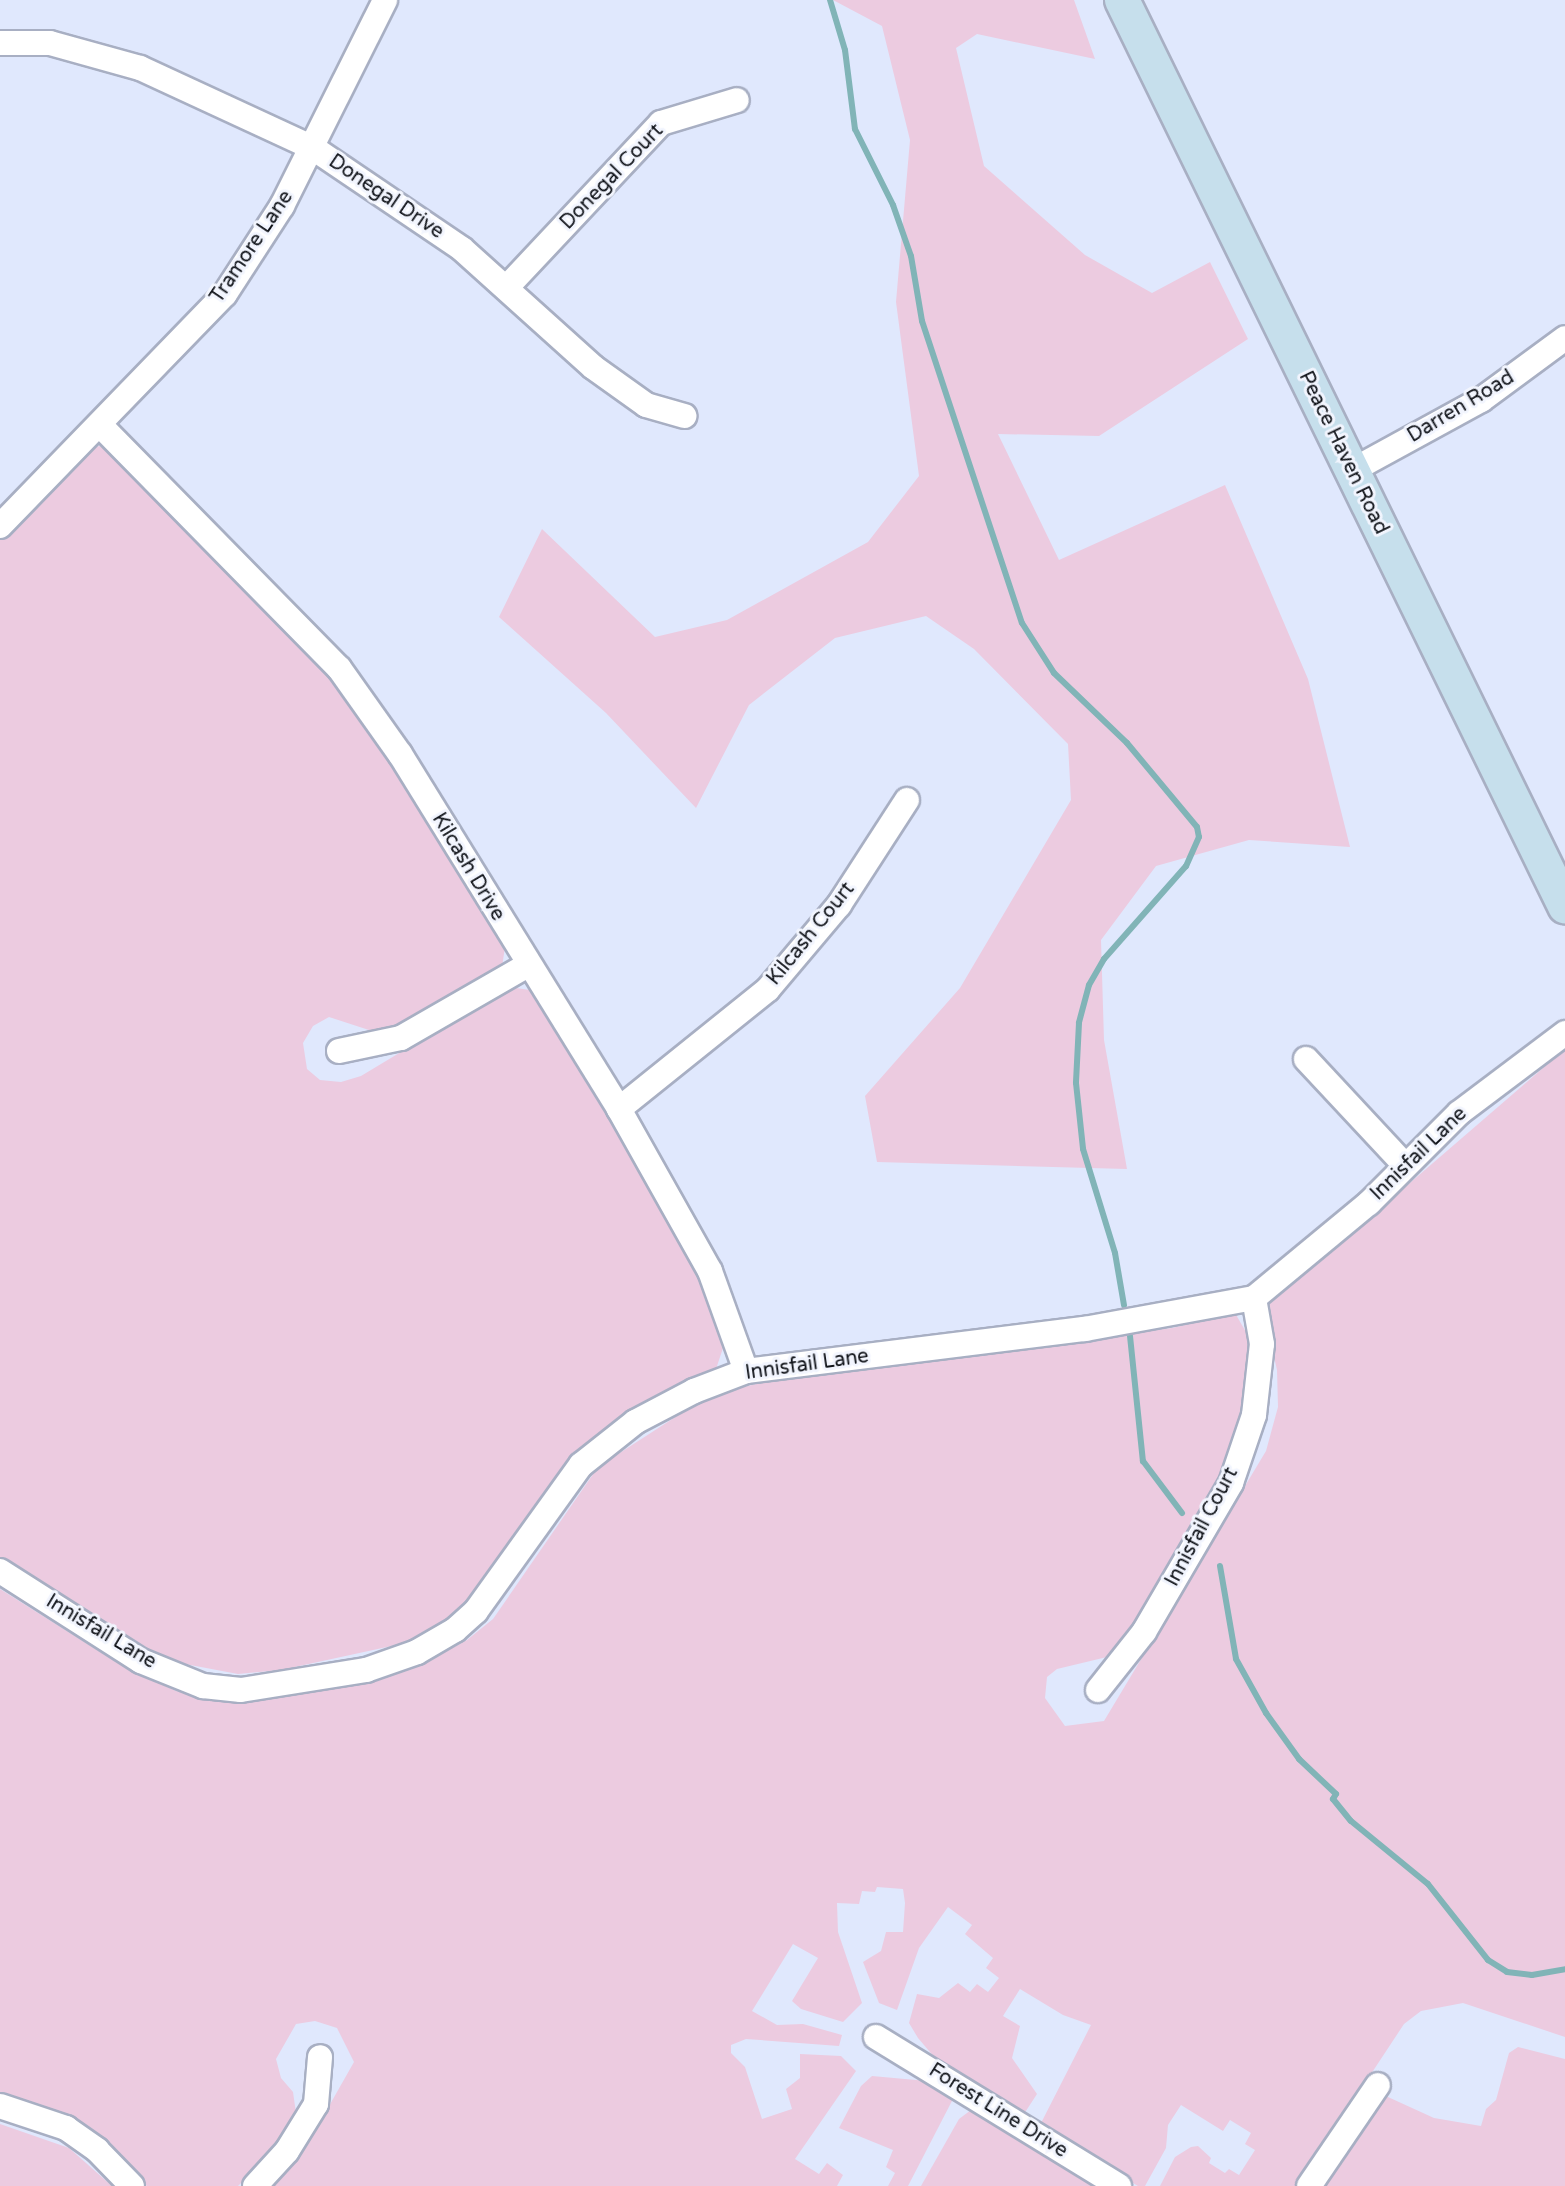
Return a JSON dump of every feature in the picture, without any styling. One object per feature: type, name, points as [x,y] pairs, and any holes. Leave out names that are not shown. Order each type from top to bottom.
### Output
[{"type":"main road","name":"Peace Haven Road","points":[[1122,0],[1565,906]]},
{"type":"street","name":"Tramore Lane","points":[[0,526],[225,294],[313,148],[385,0]]},
{"type":"street","name":"Donegal Drive","points":[[0,43],[50,43],[140,68],[313,148],[357,173],[507,287],[593,367],[646,405],[684,416]]},
{"type":"street","name":"Donegal Court","points":[[507,287],[661,123],[737,100]]},
{"type":"street","name":"Darren Road","points":[[1353,470],[1481,400],[1565,338]]},
{"type":"street","name":"Kilcash Drive","points":[[100,425],[339,668],[400,754],[619,1109],[710,1271],[746,1371]]},
{"type":"street","name":"Kilcash Court","points":[[619,1109],[768,989],[839,905],[907,800]]},
{"type":"street","points":[[339,1051],[401,1038],[528,965]]},
{"type":"street","name":"Innisfail Lane","points":[[0,1571],[141,1661],[203,1686],[241,1690],[366,1670],[417,1652],[476,1611],[581,1465],[624,1431],[694,1391],[746,1371],[1085,1329],[1254,1298],[1338,1230],[1459,1113],[1565,1033]]},
{"type":"street","points":[[1306,1059],[1405,1165]]},
{"type":"street","name":"Innisfail Court","points":[[1098,1690],[1144,1632],[1231,1483],[1254,1415],[1262,1344],[1254,1298]]},
{"type":"street","name":"Forest Line Drive","points":[[876,2037],[1119,2186]]},
{"type":"street","points":[[255,2186],[287,2151],[316,2104],[320,2057]]},
{"type":"street","points":[[1309,2186],[1378,2085]]},
{"type":"street","points":[[0,2106],[66,2128],[97,2150],[132,2186]]},
{"type":"shaded area","points":[[833,0],[1074,0],[1095,59],[977,34],[956,48],[984,166],[1085,255],[1152,293],[1210,262],[1248,339],[1099,436],[998,434],[1059,560],[1225,485],[1308,679],[1350,847],[1249,840],[1156,866],[1101,940],[1104,1040],[1127,1169],[877,1162],[865,1096],[960,988],[1071,800],[1068,744],[974,649],[926,616],[835,638],[749,705],[696,808],[606,713],[499,617],[542,529],[655,637],[727,620],[868,542],[919,476],[896,302],[910,140],[882,26]]},
{"type":"shaded area","points":[[99,446],[113,450],[327,665],[385,744],[505,947],[502,967],[395,1032],[372,1031],[329,1017],[313,1026],[303,1043],[307,1069],[320,1080],[341,1082],[361,1076],[509,987],[530,990],[678,1230],[704,1281],[724,1345],[716,1369],[660,1395],[587,1450],[503,1560],[453,1615],[410,1642],[281,1670],[238,1674],[169,1661],[0,1559],[0,538],[85,452]]},
{"type":"shaded area","points":[[1565,1049],[1565,2037],[1463,2003],[1421,2011],[1404,2024],[1297,2186],[1160,2186],[1175,2157],[1191,2147],[1198,2146],[1211,2158],[1209,2163],[1225,2173],[1229,2169],[1239,2175],[1255,2150],[1245,2144],[1251,2133],[1230,2120],[1223,2131],[1181,2105],[1168,2125],[1166,2148],[1145,2186],[1138,2186],[1039,2127],[1091,2025],[1063,2015],[1020,1989],[1003,2016],[1020,2026],[1012,2058],[1037,2094],[1022,2117],[941,2065],[918,2038],[909,2023],[917,1994],[939,1998],[958,1983],[970,1992],[977,1984],[988,1992],[999,1978],[986,1968],[993,1958],[965,1934],[972,1925],[948,1907],[919,1948],[897,2010],[879,2003],[863,1962],[881,1951],[886,1932],[903,1932],[905,1903],[903,1889],[877,1887],[875,1892],[862,1891],[859,1904],[837,1903],[838,1932],[862,2003],[843,2022],[801,2009],[792,2001],[818,1958],[793,1944],[752,2011],[777,2025],[803,2024],[842,2035],[839,2046],[746,2039],[731,2045],[731,2053],[745,2067],[762,2119],[792,2109],[786,2089],[800,2078],[800,2054],[841,2056],[856,2071],[795,2159],[819,2174],[827,2163],[843,2175],[837,2186],[274,2186],[299,2159],[354,2062],[337,2028],[315,2021],[296,2024],[276,2059],[281,2078],[293,2092],[296,2113],[266,2158],[238,2186],[147,2186],[79,2124],[0,2096],[0,1589],[124,1667],[176,1691],[219,1700],[291,1695],[362,1682],[419,1666],[467,1640],[493,1619],[598,1467],[694,1405],[730,1390],[828,1368],[1172,1328],[1235,1313],[1250,1339],[1253,1376],[1235,1459],[1129,1638],[1107,1657],[1057,1669],[1047,1677],[1045,1698],[1065,1726],[1104,1721],[1266,1451],[1278,1407],[1277,1370],[1264,1313],[1267,1297],[1353,1232]]},
{"type":"shaded area","points":[[1518,2047],[1565,2059],[1565,2186],[1306,2186],[1377,2092],[1434,2118],[1481,2126],[1486,2109],[1496,2100],[1509,2053]]},
{"type":"shaded area","points":[[872,2076],[927,2081],[953,2099],[908,2186],[888,2186],[895,2173],[886,2167],[893,2150],[839,2128],[861,2086]]},
{"type":"shaded area","points":[[971,2110],[1099,2186],[921,2186],[959,2119]]},
{"type":"shaded area","points":[[0,2124],[69,2148],[112,2186],[0,2186]]},
{"type":"waterway","points":[[830,0],[845,50],[855,129],[893,205],[911,256],[922,321],[1022,623],[1054,673],[1127,743],[1197,827],[1199,837],[1186,866],[1104,959],[1089,985],[1079,1023],[1076,1083],[1083,1149],[1115,1253],[1124,1305]]},
{"type":"waterway","points":[[1130,1336],[1143,1461],[1182,1513]]},
{"type":"waterway","points":[[1220,1566],[1236,1659],[1266,1713],[1299,1759],[1336,1794],[1333,1799],[1351,1821],[1428,1884],[1488,1960],[1507,1972],[1532,1975],[1565,1969]]}]
